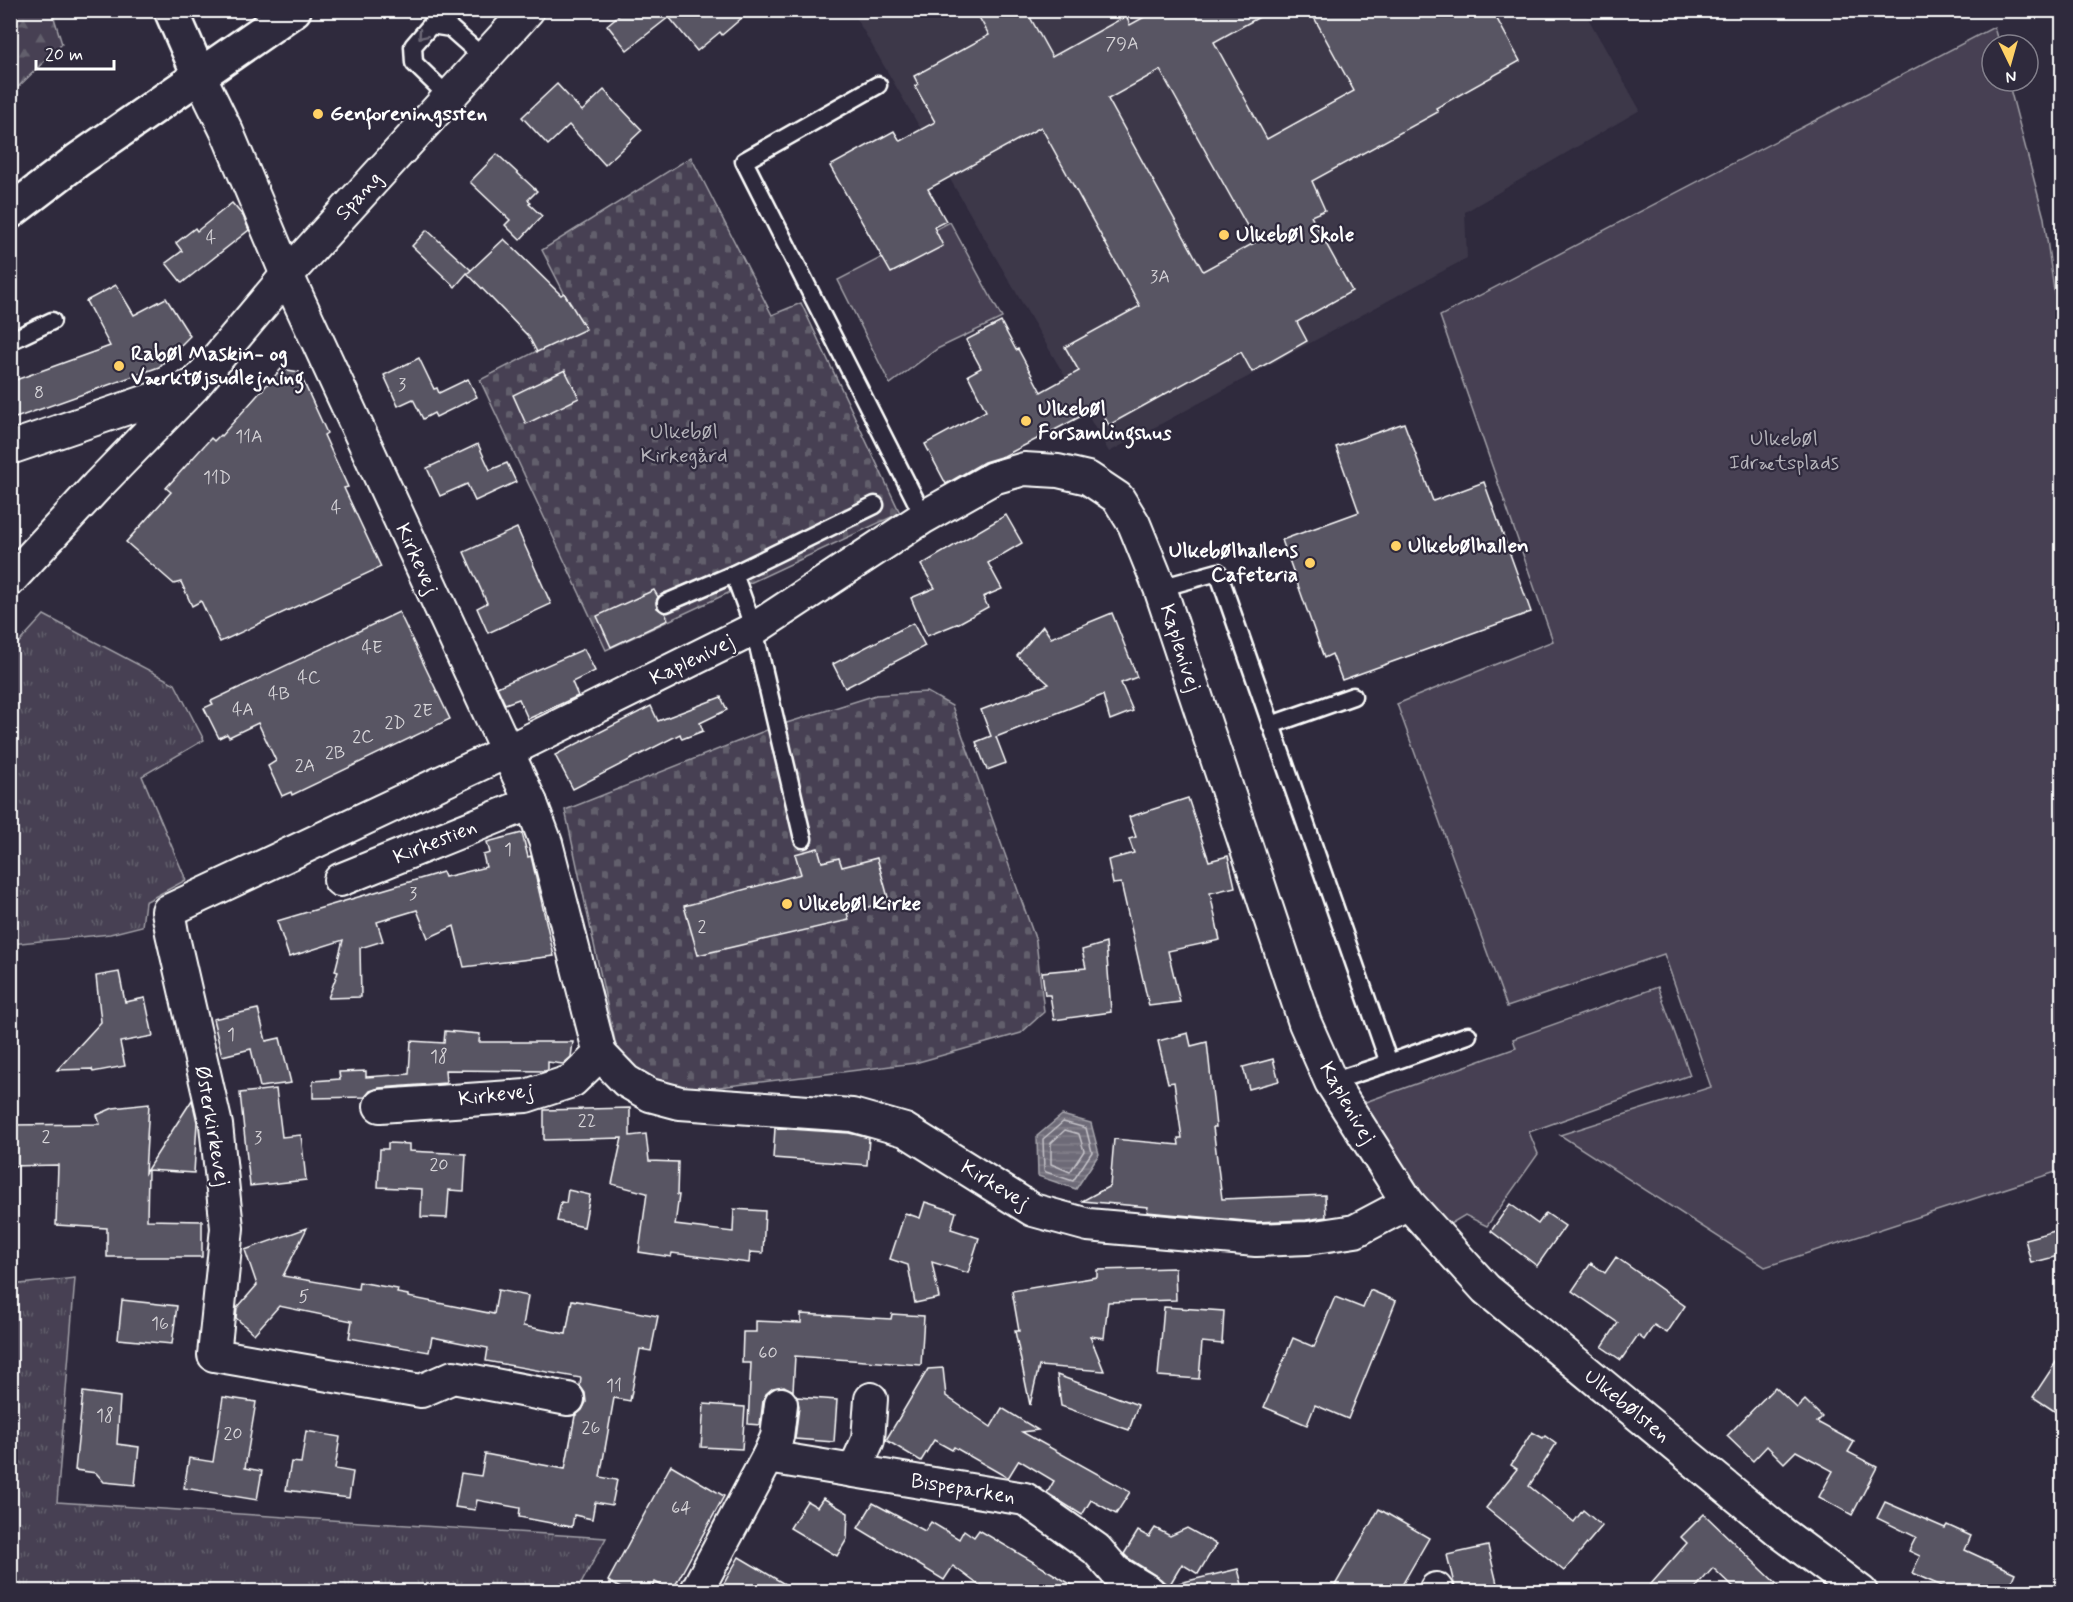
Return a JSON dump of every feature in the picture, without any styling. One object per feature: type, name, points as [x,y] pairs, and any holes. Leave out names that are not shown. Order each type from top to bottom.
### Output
[{"type":"street","points":[[171,10],[200,77]]},
{"type":"street","points":[[10,212],[78,160],[294,10]]},
{"type":"street","name":"Spang","points":[[10,580],[194,386],[287,275],[528,10]]},
{"type":"street","name":"Kirkevej","points":[[200,77],[227,132],[287,275],[531,803],[546,843],[600,1054],[626,1081],[650,1095],[680,1103],[852,1115],[906,1130],[1033,1210],[1088,1225],[1256,1240],[1308,1238],[1355,1231],[1408,1203]]},
{"type":"street","points":[[10,448],[194,386]]},
{"type":"street","name":"Kaplenivej","points":[[506,752],[754,629],[924,517],[993,478],[1024,469],[1058,471],[1088,478],[1118,498],[1134,524],[1160,588],[1305,1023],[1332,1082],[1408,1203]]},
{"type":"street","name":"Østerkirkevej","points":[[506,752],[168,911],[216,1125],[227,1228],[214,1355],[421,1391],[453,1377],[568,1399]]},
{"type":"street","name":"Kirkestien","points":[[340,880],[531,803]]},
{"type":"street","name":"Kirkevej","points":[[380,1106],[526,1096],[572,1081],[600,1054]]},
{"type":"street","name":"Ulkebølsten","points":[[1408,1203],[1486,1289],[1783,1534],[1861,1592]]},
{"type":"street","points":[[854,1471],[868,1440],[871,1398]]},
{"type":"street","points":[[696,1592],[768,1457],[777,1437],[781,1404]]},
{"type":"street","name":"Bispeparken","points":[[768,1457],[1026,1499],[1096,1549],[1116,1572],[1149,1592]]},
{"type":"lane","points":[[449,97],[414,63],[413,46],[431,25],[450,28],[484,58]]},
{"type":"lane","points":[[878,85],[744,161],[924,517]]},
{"type":"lane","points":[[10,341],[52,321]]},
{"type":"lane","points":[[666,603],[875,505]]},
{"type":"lane","points":[[1160,588],[1218,572],[1389,1063]]},
{"type":"lane","points":[[734,573],[754,629],[803,839]]},
{"type":"lane","points":[[1271,725],[1353,696]]},
{"type":"lane","points":[[1332,1082],[1468,1035]]},
{"type":"shaded area","name":"Ulkebøl Skole","points":[[852,11],[1584,11],[1640,110],[1465,212],[1467,258],[1109,452]]},
{"type":"green space","points":[[11,10],[52,11],[62,44],[11,94]]},
{"type":"green space","name":"Ulkebøl Idrætsplads","points":[[1994,27],[1996,33],[1982,33]]},
{"type":"green space","name":"Ulkebøl Idrætsplads","points":[[1980,34],[1980,93],[2011,93],[2044,218],[2062,348],[2062,1170],[1765,1267],[1560,1135],[1711,1087],[1664,954],[1507,1007],[1397,704],[1553,641],[1440,316]]},
{"type":"green space","name":"Ulkebøl Kirkegård","points":[[691,157],[772,315],[801,303],[900,513],[606,650],[480,380],[582,328],[542,250]]},
{"type":"green space","points":[[950,222],[1002,318],[937,349],[890,384],[838,280]]},
{"type":"green space","points":[[44,615],[175,684],[204,740],[142,776],[186,880],[145,902],[142,926],[110,934],[11,944],[11,651]]},
{"type":"green space","points":[[927,692],[952,706],[1036,941],[1044,1012],[1021,1033],[915,1063],[687,1091],[656,1083],[630,1068],[616,1046],[565,810],[777,726],[876,695]]},
{"type":"green space","points":[[1658,987],[1690,1075],[1529,1132],[1538,1154],[1487,1226],[1465,1215],[1445,1227],[1417,1195],[1360,1104],[1516,1048],[1513,1039]]},
{"type":"green space","points":[[75,1278],[57,1502],[606,1538],[577,1591],[11,1591],[11,1285]]},
{"type":"water","points":[[1062,1115],[1091,1123],[1099,1154],[1076,1189],[1038,1176],[1037,1136]]},
{"type":"building","points":[[625,10],[751,10],[722,35],[720,32],[697,51],[669,17],[627,50],[607,25]]},
{"type":"building","points":[[975,10],[1026,10],[1052,57],[1126,16],[1130,25],[1157,10],[1272,10],[1214,42],[1267,139],[1354,91],[1310,10],[1492,10],[1520,61],[1436,108],[1438,112],[1312,181],[1325,210],[1311,216],[1352,291],[1297,322],[1307,341],[1252,372],[1241,352],[1109,425],[1099,407],[1004,456],[984,462],[946,484],[925,444],[986,411],[968,375],[981,368],[966,340],[1001,322],[1041,392],[1079,371],[1065,347],[1140,306],[1041,127],[928,189],[946,221],[934,227],[943,246],[891,273],[830,166],[894,131],[900,141],[935,122],[915,86],[918,84],[914,76],[989,35]],"holes":[[[1160,70],[1256,242],[1203,271],[1108,99]]]},
{"type":"building","points":[[557,84],[582,111],[604,90],[642,130],[605,165],[569,125],[548,145],[522,117]]},
{"type":"building","points":[[497,154],[537,191],[528,200],[531,202],[529,204],[542,216],[520,240],[505,225],[510,220],[470,182]]},
{"type":"building","points":[[232,203],[243,216],[249,230],[182,283],[166,263],[182,251],[176,243],[195,228],[197,231]]},
{"type":"building","points":[[427,230],[471,270],[468,273],[504,239],[561,295],[564,293],[586,329],[537,352],[529,337],[467,273],[455,287],[412,246]]},
{"type":"building","points":[[116,285],[134,315],[166,298],[190,336],[159,367],[10,420],[10,382],[110,346],[86,301]]},
{"type":"building","points":[[419,358],[434,389],[437,388],[439,393],[468,379],[477,397],[436,417],[434,413],[423,419],[413,399],[398,406],[384,375]]},
{"type":"building","points":[[281,369],[299,372],[327,433],[324,435],[348,487],[344,488],[381,567],[220,642],[201,601],[192,606],[181,582],[174,584],[126,542],[171,492],[166,488],[211,438],[214,441],[221,436]]},
{"type":"building","points":[[565,370],[579,398],[526,424],[513,395]]},
{"type":"building","name":"Ulkebølhallen","points":[[1404,423],[1433,501],[1484,482],[1531,612],[1342,680],[1332,654],[1324,658],[1282,540],[1359,512],[1336,447]]},
{"type":"building","points":[[478,444],[490,470],[507,463],[516,482],[475,501],[467,484],[440,496],[427,468]]},
{"type":"building","points":[[1006,515],[1022,543],[988,563],[1002,589],[983,597],[988,607],[959,623],[927,636],[911,598],[935,588],[921,565]]},
{"type":"building","points":[[517,528],[551,604],[488,633],[477,608],[487,603],[464,552]]},
{"type":"building","points":[[654,590],[658,597],[657,608],[665,613],[668,620],[611,647],[597,616]]},
{"type":"building","points":[[399,612],[450,719],[292,795],[291,792],[282,796],[268,766],[276,761],[258,723],[229,737],[227,734],[219,738],[204,708],[213,704],[211,701]]},
{"type":"building","points":[[1112,613],[1137,677],[1121,683],[1133,711],[1110,720],[1103,695],[996,737],[1006,763],[987,770],[976,742],[991,736],[981,710],[1049,684],[1017,656],[1043,626],[1051,638]]},
{"type":"building","points":[[913,623],[925,646],[845,688],[833,664]]},
{"type":"building","points":[[584,649],[595,671],[572,682],[578,696],[528,719],[519,699],[505,704],[497,687]]},
{"type":"building","points":[[721,697],[727,710],[700,723],[703,731],[682,739],[680,734],[573,789],[555,755],[651,706],[658,721]]},
{"type":"building","points":[[1188,798],[1209,861],[1228,856],[1235,887],[1210,893],[1220,940],[1168,951],[1180,1002],[1149,1006],[1121,883],[1113,884],[1108,860],[1134,853],[1129,839],[1136,837],[1129,817]]},
{"type":"building","points":[[522,833],[528,857],[531,856],[554,956],[464,967],[454,926],[428,938],[417,910],[377,922],[383,941],[360,948],[361,997],[328,998],[338,972],[335,971],[343,940],[289,957],[277,921],[443,872],[445,877],[486,867],[483,855],[490,853],[487,842]]},
{"type":"building","name":"Ulkebøl Kirke","points":[[818,848],[822,862],[839,858],[842,867],[877,858],[889,901],[847,913],[849,920],[698,955],[684,906],[801,874],[795,854]]},
{"type":"building","points":[[1106,943],[1111,1012],[1054,1020],[1050,995],[1045,995],[1042,972],[1086,968],[1082,950]]},
{"type":"building","points":[[119,972],[125,1002],[145,998],[153,1036],[120,1042],[125,1066],[93,1072],[92,1069],[57,1070],[101,1022],[96,976]]},
{"type":"building","points":[[258,1009],[266,1041],[280,1038],[291,1083],[260,1087],[251,1049],[222,1056],[213,1019]]},
{"type":"building","points":[[445,1031],[480,1034],[479,1042],[573,1042],[571,1057],[563,1064],[548,1062],[548,1070],[545,1071],[445,1070],[446,1083],[379,1088],[370,1091],[365,1097],[313,1098],[313,1081],[340,1079],[339,1072],[366,1071],[366,1077],[409,1074],[411,1041],[444,1043]]},
{"type":"building","points":[[1188,1033],[1191,1046],[1207,1042],[1216,1127],[1213,1127],[1222,1199],[1325,1195],[1326,1217],[1256,1222],[1147,1212],[1148,1207],[1082,1201],[1110,1186],[1114,1139],[1179,1145],[1178,1138],[1182,1138],[1174,1082],[1168,1083],[1158,1041]]},
{"type":"building","points":[[1273,1059],[1279,1081],[1249,1089],[1243,1067]]},
{"type":"building","points":[[276,1089],[282,1137],[301,1135],[306,1180],[250,1186],[240,1093]]},
{"type":"building","points":[[192,1100],[197,1122],[194,1173],[148,1170],[147,1220],[202,1221],[202,1257],[107,1257],[107,1228],[56,1225],[58,1165],[10,1166],[10,1125],[100,1124],[97,1115],[113,1108],[149,1104],[145,1173]]},
{"type":"building","points":[[630,1108],[630,1136],[646,1134],[649,1161],[678,1162],[677,1195],[679,1195],[675,1225],[733,1232],[734,1209],[765,1211],[763,1253],[750,1252],[749,1263],[672,1253],[671,1257],[639,1252],[647,1193],[612,1184],[622,1138],[544,1140],[544,1110]]},
{"type":"building","points":[[775,1128],[849,1133],[869,1138],[867,1165],[773,1158]]},
{"type":"building","points":[[388,1143],[409,1144],[409,1151],[466,1154],[464,1191],[449,1190],[447,1218],[421,1217],[422,1189],[378,1187],[380,1149],[388,1149]]},
{"type":"building","points":[[568,1190],[590,1195],[584,1227],[557,1221],[561,1202],[566,1203]]},
{"type":"building","points":[[925,1202],[956,1212],[951,1229],[979,1238],[968,1273],[932,1262],[939,1298],[915,1303],[908,1265],[890,1259],[905,1213],[920,1218]]},
{"type":"building","points":[[1510,1204],[1538,1224],[1546,1213],[1565,1226],[1537,1266],[1491,1231]]},
{"type":"building","points":[[307,1228],[283,1276],[358,1289],[359,1282],[398,1289],[397,1293],[408,1295],[408,1297],[494,1314],[498,1290],[528,1296],[523,1326],[566,1334],[572,1300],[658,1316],[651,1351],[640,1349],[630,1401],[614,1398],[600,1477],[617,1480],[612,1505],[595,1502],[592,1519],[574,1515],[572,1527],[519,1517],[520,1508],[477,1500],[475,1510],[455,1507],[461,1473],[481,1476],[485,1454],[565,1469],[575,1416],[586,1402],[585,1393],[580,1386],[581,1378],[486,1361],[488,1348],[432,1337],[429,1352],[349,1338],[352,1321],[279,1306],[254,1334],[236,1318],[237,1308],[257,1285],[245,1250]]},
{"type":"building","points":[[2062,1229],[2062,1255],[2031,1263],[2025,1239]]},
{"type":"building","points":[[1616,1257],[1685,1306],[1667,1333],[1654,1325],[1644,1340],[1638,1335],[1621,1360],[1602,1347],[1618,1323],[1572,1291],[1591,1263],[1605,1273]]},
{"type":"building","points":[[1175,1268],[1176,1300],[1108,1302],[1104,1338],[1090,1336],[1104,1371],[1039,1366],[1030,1405],[1015,1331],[1019,1331],[1012,1291],[1097,1277],[1097,1270]]},
{"type":"building","points":[[1370,1290],[1396,1301],[1348,1419],[1315,1405],[1307,1425],[1264,1407],[1293,1338],[1314,1347],[1335,1297],[1363,1308]]},
{"type":"building","points":[[122,1300],[177,1306],[172,1344],[118,1339]]},
{"type":"building","points":[[1164,1307],[1224,1311],[1222,1344],[1202,1342],[1199,1379],[1158,1376]]},
{"type":"building","points":[[801,1314],[891,1319],[892,1314],[924,1316],[921,1365],[795,1356],[793,1391],[784,1386],[773,1388],[766,1394],[763,1401],[760,1425],[748,1424],[751,1363],[742,1363],[743,1332],[756,1332],[756,1321],[801,1323]]},
{"type":"building","points":[[2062,1353],[2062,1416],[2033,1397]]},
{"type":"building","points":[[943,1368],[946,1396],[991,1427],[1002,1408],[1038,1430],[1022,1432],[1130,1492],[1116,1514],[1091,1500],[1082,1515],[1047,1493],[1054,1481],[1019,1460],[1008,1478],[954,1447],[952,1450],[934,1440],[921,1461],[886,1440],[928,1369]]},
{"type":"building","points":[[1057,1375],[1138,1405],[1129,1430],[1061,1406]]},
{"type":"building","points":[[1775,1387],[1797,1408],[1805,1400],[1822,1417],[1817,1422],[1854,1442],[1848,1452],[1877,1467],[1852,1515],[1819,1497],[1833,1471],[1796,1451],[1784,1463],[1767,1446],[1753,1461],[1727,1436]]},
{"type":"building","points":[[83,1392],[120,1397],[117,1444],[139,1447],[135,1485],[104,1482],[96,1473],[75,1470]]},
{"type":"building","points":[[223,1397],[256,1402],[245,1468],[262,1471],[257,1500],[184,1488],[189,1458],[213,1462]]},
{"type":"building","points":[[797,1397],[837,1400],[834,1442],[795,1439],[799,1406]]},
{"type":"building","points":[[704,1404],[745,1407],[742,1449],[701,1447]]},
{"type":"building","points":[[306,1431],[340,1437],[335,1469],[353,1472],[349,1498],[286,1490],[291,1462],[301,1463]]},
{"type":"building","points":[[1532,1432],[1543,1438],[1545,1436],[1556,1444],[1529,1486],[1574,1522],[1583,1510],[1602,1526],[1564,1571],[1486,1508],[1517,1469],[1511,1465]]},
{"type":"building","points":[[671,1465],[724,1496],[672,1591],[655,1582],[649,1592],[627,1592],[608,1581]]},
{"type":"building","points":[[823,1498],[848,1513],[847,1539],[837,1556],[790,1528],[807,1501],[817,1507]]},
{"type":"building","points":[[1885,1502],[1945,1528],[1947,1525],[1971,1536],[1965,1550],[2015,1573],[2007,1592],[1955,1592],[1912,1573],[1920,1556],[1909,1551],[1916,1537],[1877,1518]]},
{"type":"building","points":[[873,1503],[925,1531],[931,1522],[959,1539],[964,1530],[974,1537],[979,1530],[1084,1592],[988,1592],[953,1566],[944,1580],[858,1528]]},
{"type":"building","points":[[1379,1509],[1429,1538],[1398,1592],[1331,1592]]},
{"type":"building","points":[[1704,1514],[1785,1592],[1738,1592],[1713,1568],[1692,1592],[1644,1592],[1687,1543],[1681,1537]]},
{"type":"building","points":[[1155,1528],[1170,1536],[1187,1528],[1216,1544],[1198,1574],[1182,1564],[1169,1586],[1124,1554],[1138,1531],[1149,1537]]},
{"type":"building","points":[[1488,1546],[1499,1592],[1456,1592],[1447,1555]]},
{"type":"building","points":[[739,1557],[798,1592],[719,1592]]},
{"type":"building","points":[[1238,1569],[1244,1592],[1180,1592],[1179,1583]]},
{"type":"place","name":"Genforeningssten","points":[[318,114]]},
{"type":"place","name":"Ulkebøl Skole","points":[[1224,235]]},
{"type":"place","name":"Rabøl Maskin- og Værktøjsudlejning","points":[[119,366]]},
{"type":"place","name":"Ulkebøl Forsamlingshus","points":[[1026,421]]},
{"type":"place","name":"Ulkebølhallen","points":[[1396,546]]},
{"type":"place","name":"Ulkebølhallens Cafeteria","points":[[1310,563]]},
{"type":"place","name":"Ulkebøl Kirke","points":[[787,904]]}]
